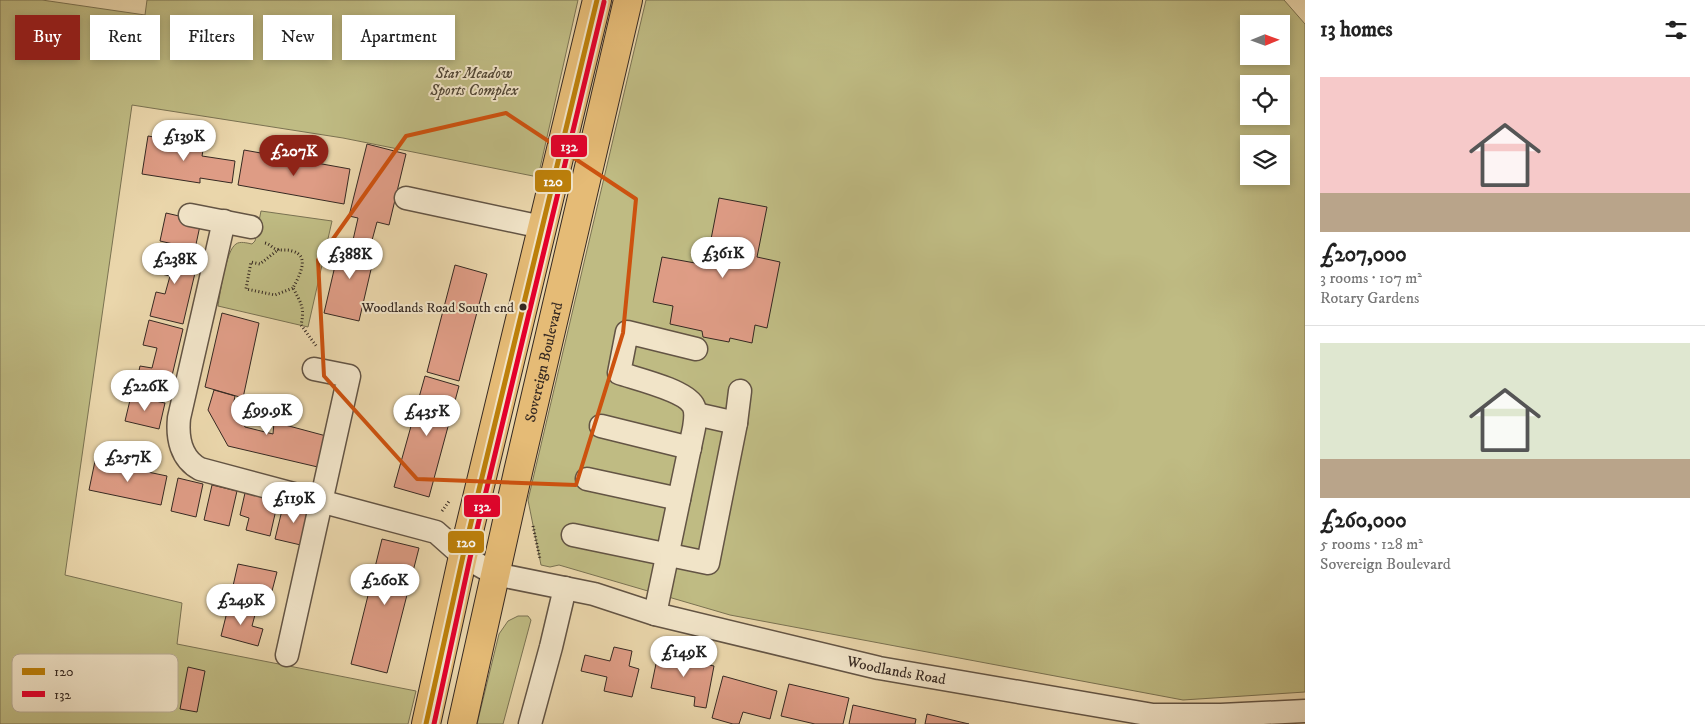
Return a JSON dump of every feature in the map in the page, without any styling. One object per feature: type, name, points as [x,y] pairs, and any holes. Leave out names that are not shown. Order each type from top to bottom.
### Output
[{"type":"main road","points":[[426,724],[463,556],[597,0]]},
{"type":"main road","name":"Sovereign Boulevard","points":[[462,724],[628,0]]},
{"type":"street","points":[[406,198],[542,227]]},
{"type":"street","points":[[190,215],[252,227]]},
{"type":"street","name":"Woodlands Road","points":[[224,221],[179,418],[180,442],[188,460],[200,469],[436,532],[463,556],[495,574],[594,594],[654,614],[879,668],[1152,720],[1305,711]]},
{"type":"street","points":[[654,614],[696,414],[693,405],[675,392],[619,373],[627,332],[696,349]]},
{"type":"street","points":[[287,655],[349,376],[314,369]]},
{"type":"street","points":[[572,535],[708,563],[736,423],[740,391]]},
{"type":"street","points":[[696,414],[736,423]]},
{"type":"street","points":[[601,426],[690,448]]},
{"type":"street","points":[[587,479],[679,499]]},
{"type":"street","points":[[530,724],[565,588]]},
{"type":"path","points":[[252,227],[250,238],[270,244],[276,249],[279,249],[295,251],[301,255],[303,260],[302,268],[293,288],[274,295],[246,289],[251,262],[260,264],[279,249]]},
{"type":"path","points":[[293,288],[303,307],[304,315],[301,325],[318,350],[314,369]]},
{"type":"highlighted area","points":[[506,113],[636,199],[623,333],[576,485],[417,479],[324,376],[318,260],[406,136]]},
{"type":"green space","name":"Star Meadow Sports Complex","points":[[0,0],[42,0],[145,15],[147,0],[578,0],[538,177],[343,138],[132,105],[65,575],[182,603],[177,644],[416,691],[408,724],[0,724]]},
{"type":"green space","points":[[646,0],[1284,0],[1305,24],[1305,692],[1183,700],[730,615],[559,565],[550,567],[541,565],[528,500]]},
{"type":"green space","points":[[261,211],[332,221],[308,327],[218,306],[229,254],[238,243],[252,244],[255,241]]},
{"type":"green space","points":[[518,616],[528,616],[531,620],[503,724],[477,724],[499,634],[508,621]]},
{"type":"building","points":[[148,136],[204,145],[202,156],[235,161],[232,183],[200,178],[200,183],[142,174]]},
{"type":"building","points":[[367,144],[406,154],[389,225],[377,222],[371,244],[353,240],[358,218],[349,216]]},
{"type":"building","points":[[244,150],[350,169],[344,204],[238,185]]},
{"type":"building","points":[[719,198],[767,207],[757,257],[780,262],[767,328],[755,325],[752,343],[730,338],[729,342],[703,337],[702,331],[670,324],[673,306],[653,302],[662,257],[706,265]]},
{"type":"building","points":[[166,213],[201,221],[195,249],[160,241]]},
{"type":"building","points":[[341,240],[376,248],[359,321],[324,313]]},
{"type":"building","points":[[163,247],[199,256],[183,324],[150,316],[156,292],[165,294],[170,276],[157,273]]},
{"type":"building","points":[[455,265],[487,274],[459,381],[427,372]]},
{"type":"building","points":[[222,313],[259,323],[243,398],[205,387]]},
{"type":"building","points":[[149,320],[183,329],[167,397],[135,389],[140,366],[152,368],[157,348],[143,345]]},
{"type":"building","points":[[425,376],[459,386],[429,497],[394,487]]},
{"type":"building","points":[[214,390],[235,396],[233,406],[245,427],[273,434],[274,422],[330,437],[322,468],[228,446],[208,410]]},
{"type":"building","points":[[131,396],[165,403],[159,429],[125,421]]},
{"type":"building","points":[[95,461],[167,476],[161,505],[89,490]]},
{"type":"building","points":[[178,478],[203,484],[196,517],[171,511]]},
{"type":"building","points":[[212,485],[237,491],[229,526],[204,520]]},
{"type":"building","points":[[245,493],[278,501],[270,536],[246,530],[249,518],[240,515]]},
{"type":"building","points":[[284,502],[314,509],[305,546],[275,539]]},
{"type":"building","points":[[382,539],[419,548],[387,673],[351,664]]},
{"type":"building","points":[[238,564],[277,572],[272,591],[262,589],[258,605],[230,599]]},
{"type":"building","points":[[229,604],[256,611],[252,626],[263,629],[258,646],[221,636]]},
{"type":"building","points":[[614,647],[632,651],[629,666],[639,669],[632,697],[604,691],[607,677],[581,671],[585,655],[610,661]]},
{"type":"building","points":[[658,654],[714,666],[706,708],[694,706],[695,697],[651,688]]},
{"type":"building","points":[[188,667],[205,671],[197,712],[180,709]]},
{"type":"building","points":[[723,676],[777,691],[770,719],[743,712],[739,724],[712,718]]},
{"type":"building","points":[[789,684],[849,698],[843,724],[815,724],[781,716]]},
{"type":"building","points":[[853,705],[916,719],[915,724],[849,724]]},
{"type":"building","points":[[927,714],[969,724],[925,724]]},
{"type":"transit line","name":"120","points":[[426,724],[463,556],[597,0]]},
{"type":"transit line","name":"132","points":[[434,724],[470,558],[604,2]]},
{"type":"place","name":"Woodlands Road South end","points":[[523,307]]}]
